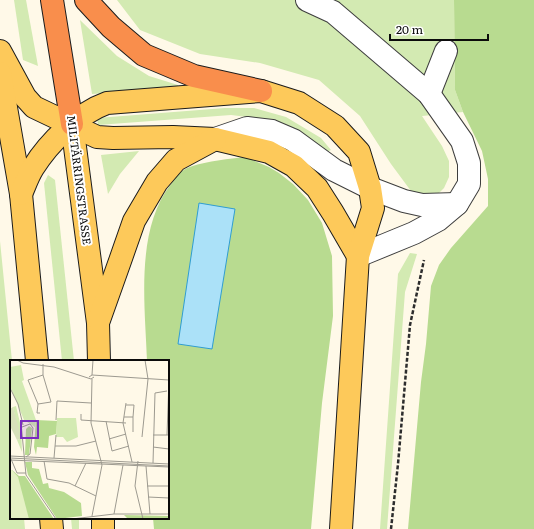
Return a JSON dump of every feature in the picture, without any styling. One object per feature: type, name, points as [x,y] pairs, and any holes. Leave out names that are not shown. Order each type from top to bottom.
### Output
[{"type":"highway","name":"MILITÄRRINGSTRASSE","points":[[52,0],[72,124]]},
{"type":"highway","points":[[86,0],[112,28],[144,55],[194,76],[261,91]]},
{"type":"main road","points":[[0,51],[25,97],[34,107],[97,137],[173,137],[215,139],[269,152],[294,166],[317,188],[358,256]]},
{"type":"main road","points":[[0,73],[21,194],[37,360]]},
{"type":"main road","points":[[21,194],[33,169],[46,150],[72,124],[94,108],[107,103],[261,91],[299,103],[334,126],[359,152],[370,188],[374,208],[358,256],[341,529]]},
{"type":"main road","name":"MILITÄRRINGSTRASSE","points":[[72,124],[98,323],[99,360]]},
{"type":"main road","points":[[98,323],[134,221],[157,182],[176,160],[215,139]]},
{"type":"main road","points":[[51,519],[52,529]]},
{"type":"lane","points":[[307,0],[334,12],[429,94],[462,141],[469,163],[469,184],[457,204],[438,220],[414,233],[358,256]]},
{"type":"lane","points":[[429,94],[446,52]]},
{"type":"lane","points":[[215,139],[247,128],[272,131],[294,140],[334,170],[370,188],[404,201],[422,205],[457,204]]},
{"type":"path","points":[[391,529],[410,325],[421,268],[438,220]]},
{"type":"green space","points":[[14,0],[26,0],[38,66],[23,60]]},
{"type":"green space","points":[[117,0],[454,0],[455,90],[463,112],[422,116],[442,146],[449,161],[449,177],[444,188],[436,196],[423,196],[411,191],[391,164],[360,116],[319,80],[260,63],[200,54],[140,30]]},
{"type":"green space","points":[[454,0],[534,0],[534,529],[408,529],[431,286],[439,265],[451,248],[488,206],[488,179],[482,151],[463,112],[455,90]]},
{"type":"green space","points":[[80,20],[117,56],[149,76],[178,85],[178,88],[92,94]]},
{"type":"green space","points":[[225,108],[254,108],[286,117],[321,138],[331,150],[326,152],[264,119],[231,115],[98,125],[97,118]]},
{"type":"green space","points":[[139,151],[120,174],[108,194],[101,155]]},
{"type":"green space","points":[[245,157],[269,167],[293,184],[308,200],[322,223],[332,256],[333,316],[322,403],[311,529],[154,529],[153,519],[169,519],[169,360],[147,360],[144,293],[147,245],[152,223],[160,203],[177,176],[186,169],[202,163]]},
{"type":"green space","points":[[48,175],[55,180],[74,360],[62,360],[44,183]]},
{"type":"green space","points":[[0,241],[12,360],[10,360],[10,519],[24,519],[25,529],[0,529]]},
{"type":"green space","points":[[410,253],[417,254],[405,292],[387,529],[380,529],[398,274]]},
{"type":"green space","points":[[71,519],[79,519],[79,529],[72,529]]},
{"type":"water","points":[[199,203],[235,209],[212,349],[178,344]]}]
